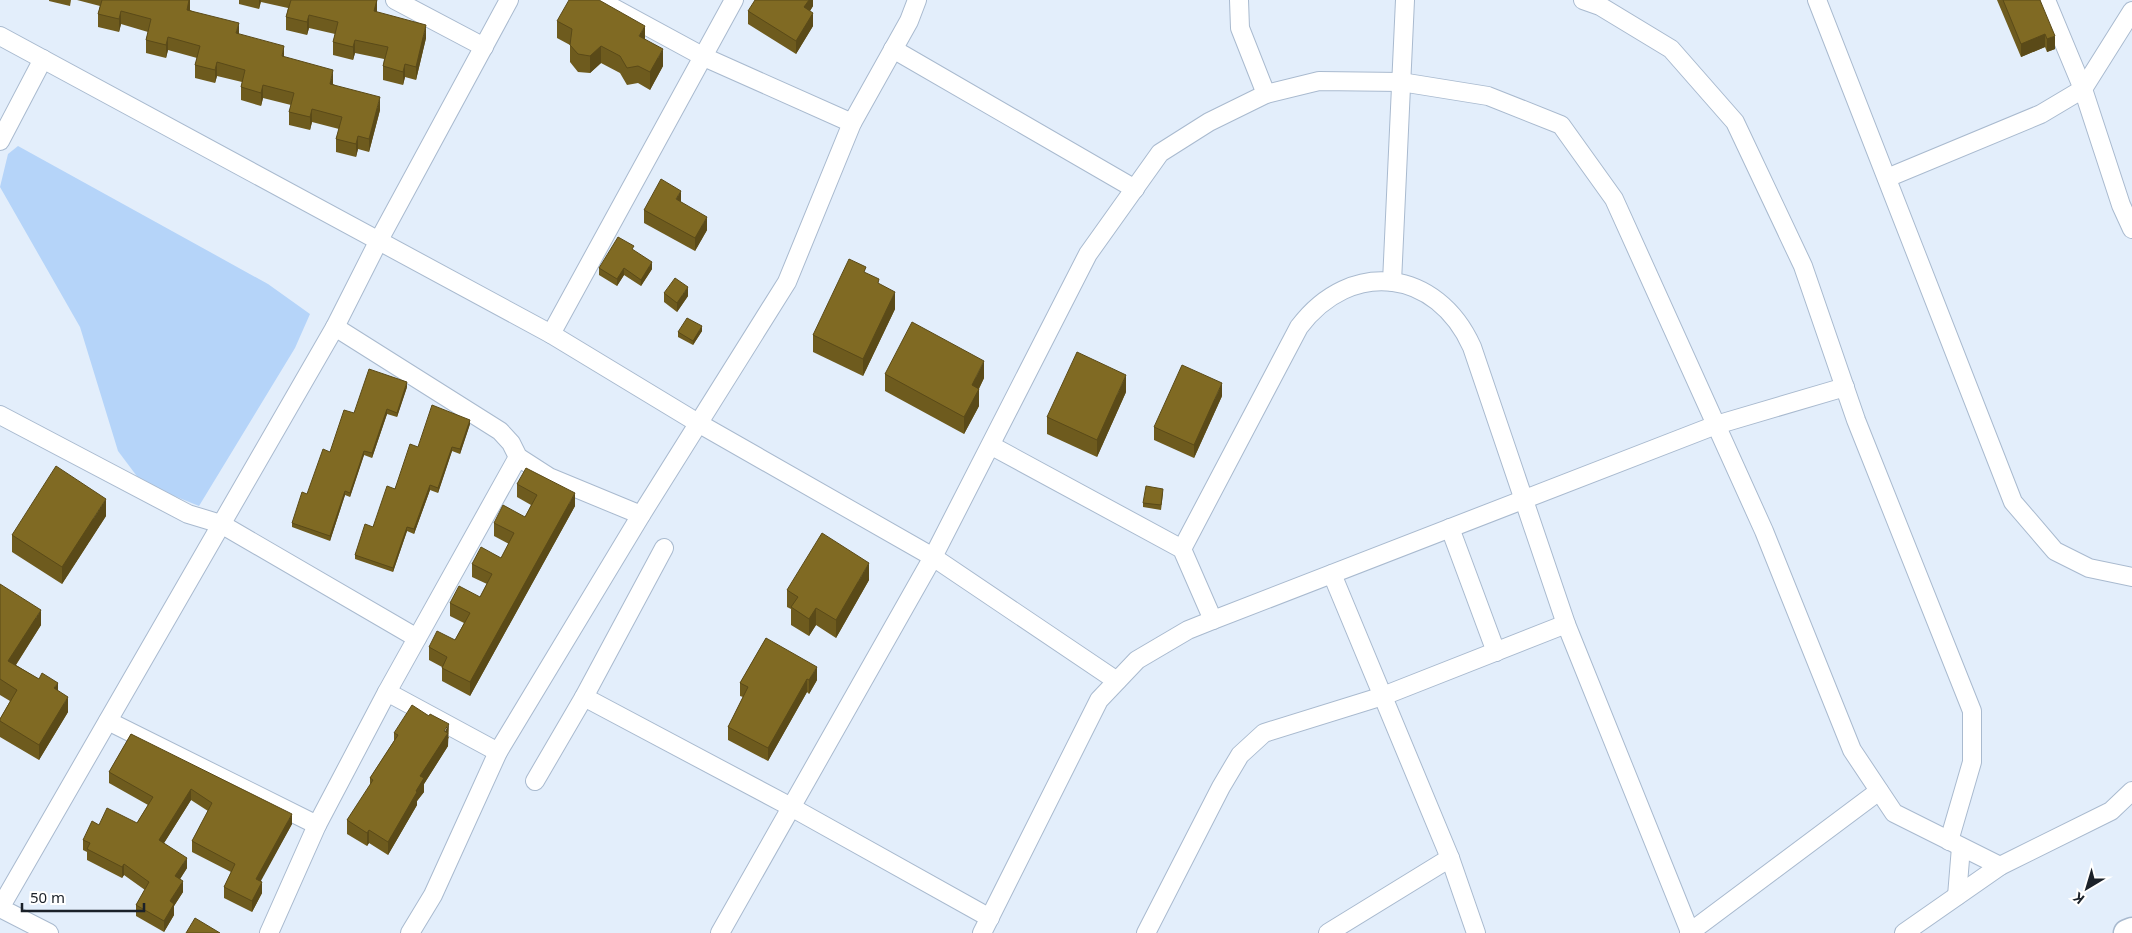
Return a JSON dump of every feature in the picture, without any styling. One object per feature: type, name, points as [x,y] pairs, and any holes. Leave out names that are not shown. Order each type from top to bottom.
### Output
[{"type":"highway","points":[[2127,933],[2132,931]]},
{"type":"street","points":[[395,0],[484,47]]},
{"type":"street","points":[[49,933],[0,908],[335,327],[379,240],[509,0]]},
{"type":"street","points":[[599,0],[704,57],[852,123]]},
{"type":"street","points":[[551,334],[734,0]]},
{"type":"street","points":[[410,933],[433,895],[498,752],[641,515],[787,282],[852,123],[894,49],[918,0]]},
{"type":"street","points":[[1239,0],[1240,28],[1266,94]]},
{"type":"street","points":[[1392,282],[1405,0]]},
{"type":"street","points":[[1582,0],[1600,6],[1672,49],[1735,122],[1803,266],[1844,387],[1972,711],[1972,762],[1955,844],[1957,896]]},
{"type":"street","points":[[1817,0],[2014,502],[2055,551],[2089,568],[2132,577]]},
{"type":"street","points":[[2046,0],[2082,89],[2121,205],[2132,229]]},
{"type":"street","points":[[1887,178],[2042,114],[2082,89],[2132,11]]},
{"type":"street","points":[[0,36],[551,334],[698,423],[933,557],[1117,681]]},
{"type":"street","points":[[894,49],[1135,189]]},
{"type":"street","points":[[0,140],[43,59]]},
{"type":"street","points":[[720,933],[933,557],[992,446],[1088,254],[1160,153],[1209,122],[1266,94],[1319,81],[1401,82],[1488,96],[1561,125],[1614,199],[1764,532],[1852,750],[1894,813],[2000,866]]},
{"type":"street","points":[[1182,550],[1299,327],[1309,314],[1339,291],[1355,285],[1392,282],[1410,286],[1441,303],[1464,330],[1472,347],[1566,624],[1689,932],[1879,791]]},
{"type":"street","points":[[335,327],[500,431],[511,443],[518,457],[549,477],[641,515]]},
{"type":"street","points":[[584,697],[791,807],[986,925],[1099,700],[1138,660],[1188,630],[1716,425],[1844,387]]},
{"type":"street","points":[[0,415],[188,514],[221,524],[417,638]]},
{"type":"street","points":[[992,446],[1182,550],[1213,620]]},
{"type":"street","points":[[269,933],[317,826],[387,692],[518,457]]},
{"type":"street","points":[[1450,528],[1496,652]]},
{"type":"street","points":[[535,781],[584,697],[664,548]]},
{"type":"street","points":[[1332,574],[1450,858],[1476,933]]},
{"type":"street","points":[[1146,933],[1240,755],[1264,733],[1383,696],[1566,624]]},
{"type":"street","points":[[387,692],[498,752]]},
{"type":"street","points":[[108,721],[317,826]]},
{"type":"street","points":[[1904,933],[2000,866],[2111,811],[2132,791]]},
{"type":"street","points":[[1328,933],[1450,858]]},
{"type":"shaded area","points":[[18,146],[268,284],[310,314],[295,348],[199,506],[142,483],[118,451],[80,327],[0,187],[8,154]]},
{"type":"building","points":[[102,0],[189,0],[187,10],[239,23],[236,33],[284,46],[282,56],[333,70],[330,84],[380,97],[369,139],[358,136],[356,144],[336,139],[342,117],[312,109],[310,117],[289,112],[294,93],[263,85],[261,93],[241,87],[245,70],[217,62],[215,70],[195,65],[200,46],[168,37],[166,45],[146,40],[151,19],[121,11],[119,19],[98,14]]},
{"type":"building","points":[[291,0],[377,0],[374,11],[426,25],[416,67],[405,64],[403,72],[383,66],[388,47],[355,40],[353,47],[333,42],[338,22],[309,15],[307,22],[286,17]]},
{"type":"building","points":[[569,0],[599,0],[645,26],[639,36],[663,49],[650,72],[638,66],[627,68],[620,56],[601,46],[590,56],[578,54],[570,45],[572,29],[557,21]]},
{"type":"building","points":[[755,0],[809,0],[804,7],[813,13],[796,41],[748,11]]},
{"type":"building","points":[[2003,0],[2040,0],[2055,36],[2047,39],[2045,34],[2021,44]]},
{"type":"building","points":[[661,179],[681,191],[676,199],[707,217],[695,238],[644,210]]},
{"type":"building","points":[[618,237],[634,246],[632,249],[652,262],[641,280],[624,268],[617,279],[599,268]]},
{"type":"building","points":[[849,259],[866,267],[864,272],[879,279],[878,283],[895,292],[863,359],[813,335]]},
{"type":"building","points":[[675,278],[688,287],[677,303],[664,293]]},
{"type":"building","points":[[687,318],[702,326],[693,341],[678,332]]},
{"type":"building","points":[[912,322],[984,361],[972,385],[979,389],[964,417],[885,374]]},
{"type":"building","points":[[1077,352],[1126,375],[1097,440],[1047,417]]},
{"type":"building","points":[[1182,365],[1222,383],[1194,445],[1154,427]]},
{"type":"building","points":[[369,369],[407,382],[397,413],[387,409],[372,453],[364,451],[350,493],[345,491],[330,536],[292,523],[302,492],[307,494],[323,449],[330,452],[344,410],[354,413]]},
{"type":"building","points":[[432,405],[470,420],[460,449],[452,447],[438,488],[430,485],[414,529],[407,527],[393,568],[355,555],[365,524],[373,527],[387,486],[395,489],[410,444],[418,447]]},
{"type":"building","points":[[56,466],[106,499],[62,567],[12,535]]},
{"type":"building","points":[[526,468],[575,493],[470,682],[442,668],[447,657],[429,647],[437,631],[455,640],[470,613],[450,603],[459,586],[480,597],[492,574],[472,564],[481,547],[501,558],[514,533],[494,523],[503,505],[525,517],[537,495],[517,484]]},
{"type":"building","points":[[1146,486],[1163,489],[1161,505],[1143,503]]},
{"type":"building","points":[[822,533],[869,563],[836,620],[816,608],[809,619],[791,607],[798,597],[787,590]]},
{"type":"building","points":[[0,584],[41,610],[8,661],[39,679],[42,673],[58,683],[54,688],[68,697],[39,745],[0,721],[17,690],[0,679]]},
{"type":"building","points":[[766,638],[817,667],[809,680],[807,679],[768,748],[728,727],[748,687],[740,683]]},
{"type":"building","points":[[412,705],[429,716],[430,714],[449,724],[444,731],[448,733],[420,776],[424,778],[388,842],[369,830],[367,833],[347,820],[373,780],[370,778],[398,735],[394,733]]},
{"type":"building","points":[[131,734],[292,814],[256,879],[262,882],[252,901],[224,887],[235,864],[192,841],[212,803],[191,789],[159,840],[187,858],[175,876],[183,881],[170,901],[174,904],[164,921],[136,905],[149,882],[124,864],[122,867],[87,849],[90,843],[83,840],[92,821],[99,825],[107,808],[137,823],[153,797],[109,772]]},
{"type":"building","points":[[195,918],[220,933],[186,933]]}]
